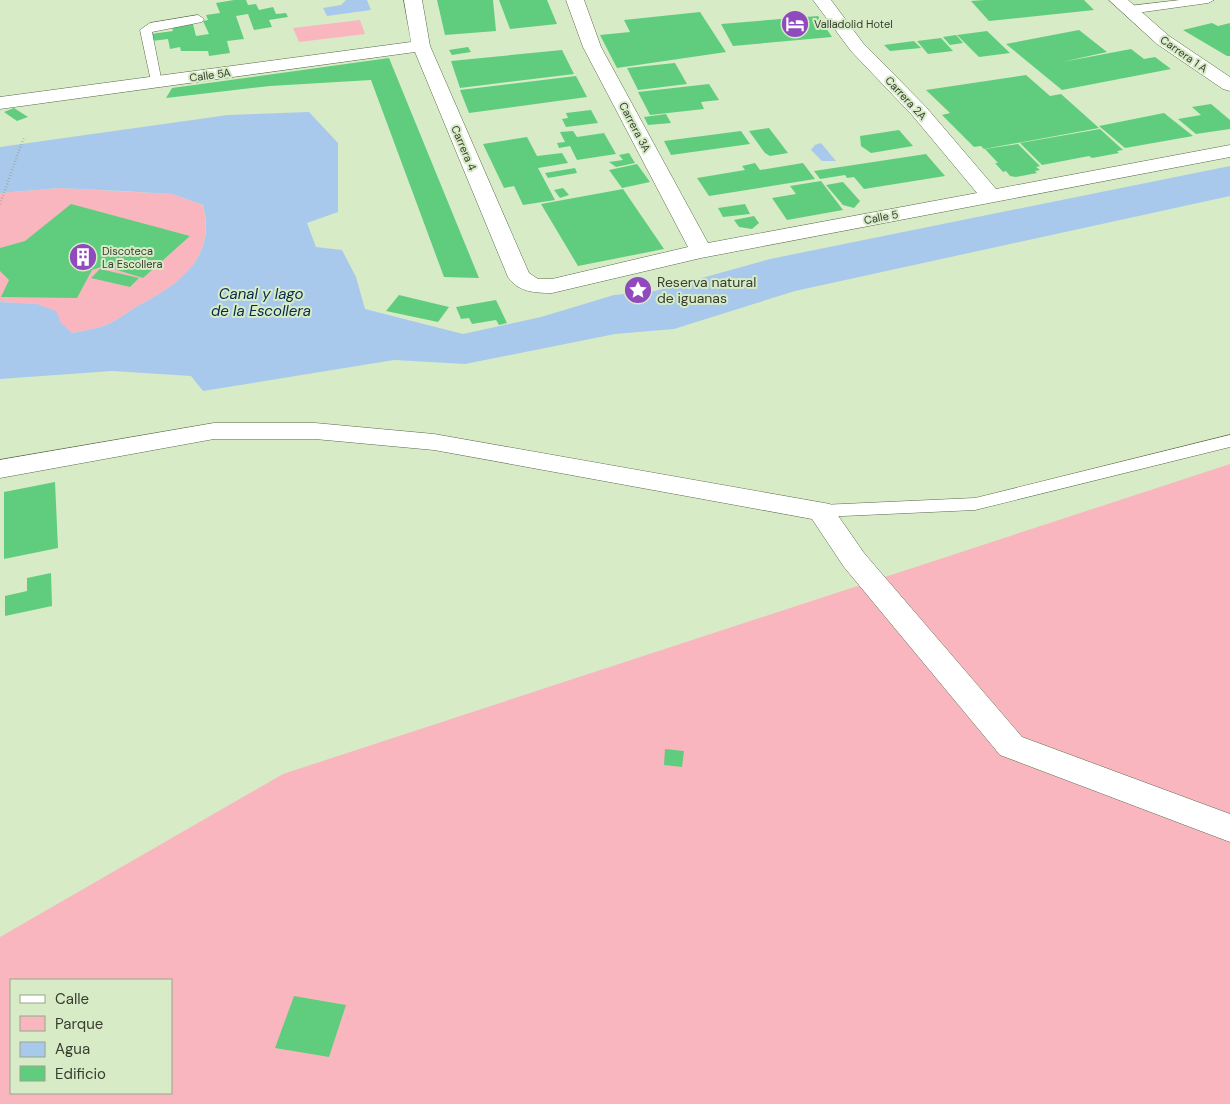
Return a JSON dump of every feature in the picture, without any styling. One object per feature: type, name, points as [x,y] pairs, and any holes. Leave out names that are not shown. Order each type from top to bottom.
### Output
[{"type":"street","name":"Carrera 4","points":[[413,0],[421,46],[519,277],[533,286]]},
{"type":"street","name":"Carrera 3A","points":[[574,0],[592,47],[701,251]]},
{"type":"street","name":"Carrera 2A","points":[[822,0],[857,47],[919,111],[991,196]]},
{"type":"street","name":"Carrera 1 A","points":[[1124,5],[1163,40],[1230,85]]},
{"type":"street","name":"Calle 5A","points":[[0,104],[421,46]]},
{"type":"street","name":"Calle 5","points":[[533,286],[552,286],[701,251],[1230,151]]},
{"type":"street","points":[[0,469],[214,431],[315,430],[434,442],[820,511],[854,560],[1011,746],[1230,828]]},
{"type":"lane","points":[[1124,5],[1208,0]]},
{"type":"lane","points":[[156,82],[146,30],[154,26],[198,19]]},
{"type":"lane","points":[[820,511],[975,504],[1230,441]]},
{"type":"path","points":[[0,204],[24,137]]},
{"type":"green space","points":[[360,20],[365,34],[299,42],[293,28]]},
{"type":"green space","points":[[60,188],[172,194],[203,205],[206,224],[204,241],[199,256],[180,280],[166,290],[114,321],[93,329],[72,333],[37,304],[0,302],[0,193]]},
{"type":"green space","points":[[1230,464],[1230,1104],[0,1104],[0,937],[283,774]]},
{"type":"water","points":[[346,0],[367,0],[371,10],[327,16],[323,8],[341,5]]},
{"type":"water","name":"Canal y lago de la Escollera","points":[[309,112],[338,143],[338,212],[307,223],[316,247],[342,250],[356,277],[365,309],[463,334],[541,317],[614,295],[655,291],[770,259],[1230,166],[1230,196],[795,291],[674,329],[615,334],[465,364],[394,360],[203,391],[191,376],[112,371],[0,379],[0,302],[37,304],[56,311],[61,323],[72,333],[106,325],[152,299],[179,279],[190,268],[199,255],[204,241],[206,224],[203,205],[172,194],[60,188],[0,193],[0,147],[228,115]]},
{"type":"water","points":[[821,143],[836,161],[822,161],[811,150],[815,145]]},
{"type":"building","points":[[246,0],[248,5],[256,4],[259,10],[273,7],[276,14],[286,13],[288,17],[269,20],[272,27],[254,30],[248,14],[236,16],[244,39],[227,41],[230,53],[209,56],[208,51],[181,51],[180,47],[170,49],[168,39],[152,41],[151,34],[173,31],[172,27],[193,24],[196,36],[209,34],[203,21],[208,20],[206,15],[220,13],[216,3]]},
{"type":"building","points":[[437,0],[493,0],[496,31],[445,35]]},
{"type":"building","points":[[499,0],[547,0],[557,24],[510,29]]},
{"type":"building","points":[[1084,0],[1094,10],[989,21],[971,1]]},
{"type":"building","points":[[700,12],[726,52],[617,68],[600,35],[630,32],[624,20]]},
{"type":"building","points":[[818,16],[832,37],[733,46],[721,24]]},
{"type":"building","points":[[1212,23],[1218,26],[1230,23],[1230,56],[1183,30]]},
{"type":"building","points":[[1079,30],[1107,52],[1062,62],[1131,49],[1144,59],[1155,57],[1171,69],[1062,90],[1006,44]]},
{"type":"building","points":[[987,31],[1010,53],[979,57],[957,35]]},
{"type":"building","points":[[956,35],[963,43],[950,45],[943,37]]},
{"type":"building","points":[[941,38],[953,51],[928,54],[917,41]]},
{"type":"building","points":[[914,41],[921,48],[890,51],[884,45]]},
{"type":"building","points":[[468,47],[471,52],[452,55],[449,50]]},
{"type":"building","points":[[562,50],[574,74],[460,88],[451,61]]},
{"type":"building","points":[[389,58],[479,278],[444,277],[371,80],[270,86],[166,98],[172,88]]},
{"type":"building","points":[[675,63],[687,84],[638,90],[627,68]]},
{"type":"building","points":[[1026,75],[1050,96],[1061,94],[1099,128],[984,149],[981,146],[974,147],[942,115],[950,113],[926,90]]},
{"type":"building","points":[[576,76],[587,97],[469,113],[460,90]]},
{"type":"building","points":[[709,84],[719,100],[701,102],[704,109],[650,115],[638,92]]},
{"type":"building","points":[[1211,104],[1230,120],[1230,129],[1196,134],[1178,119],[1201,115],[1192,107]]},
{"type":"building","points":[[14,108],[28,117],[17,121],[4,112]]},
{"type":"building","points":[[591,110],[598,123],[566,127],[562,119],[568,118],[566,113]]},
{"type":"building","points":[[1164,113],[1193,136],[1125,148],[1099,126]]},
{"type":"building","points":[[666,114],[671,123],[648,125],[644,117]]},
{"type":"building","points":[[769,128],[788,153],[770,156],[765,153],[749,131]]},
{"type":"building","points":[[1100,129],[1123,150],[1117,151],[1119,153],[1092,158],[1089,156],[1042,165],[1020,143]]},
{"type":"building","points":[[899,130],[913,146],[871,153],[861,146],[860,136]]},
{"type":"building","points":[[573,131],[577,137],[604,133],[616,154],[577,160],[570,146],[559,148],[557,143],[565,142],[560,132]]},
{"type":"building","points":[[741,131],[750,144],[671,155],[664,141]]},
{"type":"building","points":[[527,137],[537,156],[562,153],[568,163],[538,168],[555,200],[523,205],[514,186],[504,188],[483,144]]},
{"type":"building","points":[[1018,144],[1040,166],[1036,167],[1040,170],[1035,171],[1037,173],[1016,177],[1010,176],[1006,171],[1003,172],[995,163],[998,163],[985,149]]},
{"type":"building","points":[[629,153],[635,163],[616,167],[609,162],[623,160],[619,155]]},
{"type":"building","points":[[926,154],[945,176],[864,189],[854,177],[847,178],[845,175],[820,179],[814,171]]},
{"type":"building","points":[[755,163],[760,170],[803,163],[815,179],[709,196],[697,178],[745,170],[742,166]]},
{"type":"building","points":[[637,164],[650,182],[622,188],[609,170]]},
{"type":"building","points":[[575,168],[577,173],[548,178],[545,173]]},
{"type":"building","points":[[821,181],[843,210],[787,220],[772,198],[796,194],[790,186]]},
{"type":"building","points":[[843,182],[860,201],[854,208],[843,205],[826,185]]},
{"type":"building","points":[[563,188],[569,195],[560,198],[554,190]]},
{"type":"building","points":[[623,189],[664,249],[578,266],[541,204]]},
{"type":"building","name":"Discoteca La Escollera","points":[[71,204],[190,236],[143,278],[104,266],[92,270],[77,298],[1,297],[9,280],[0,271],[0,248],[25,241]]},
{"type":"building","points":[[745,204],[750,214],[723,217],[718,208]]},
{"type":"building","points":[[754,216],[759,223],[752,229],[739,227],[734,220]]},
{"type":"building","points":[[100,269],[139,278],[130,287],[91,278]]},
{"type":"building","points":[[399,295],[449,307],[438,322],[386,311]]},
{"type":"building","points":[[496,300],[507,323],[499,325],[496,320],[472,324],[469,318],[461,319],[456,307]]},
{"type":"building","points":[[55,482],[58,548],[4,559],[4,492]]},
{"type":"building","points":[[51,573],[52,606],[5,616],[5,596],[27,591],[27,578]]},
{"type":"building","points":[[665,749],[684,751],[682,767],[664,765]]},
{"type":"building","points":[[294,996],[346,1005],[329,1057],[275,1048]]},
{"type":"place","name":"Valladolid Hotel","points":[[795,24]]},
{"type":"place","name":"Discoteca La Escollera","points":[[83,257]]},
{"type":"place","name":"Reserva natural de iguanas","points":[[638,290]]}]
